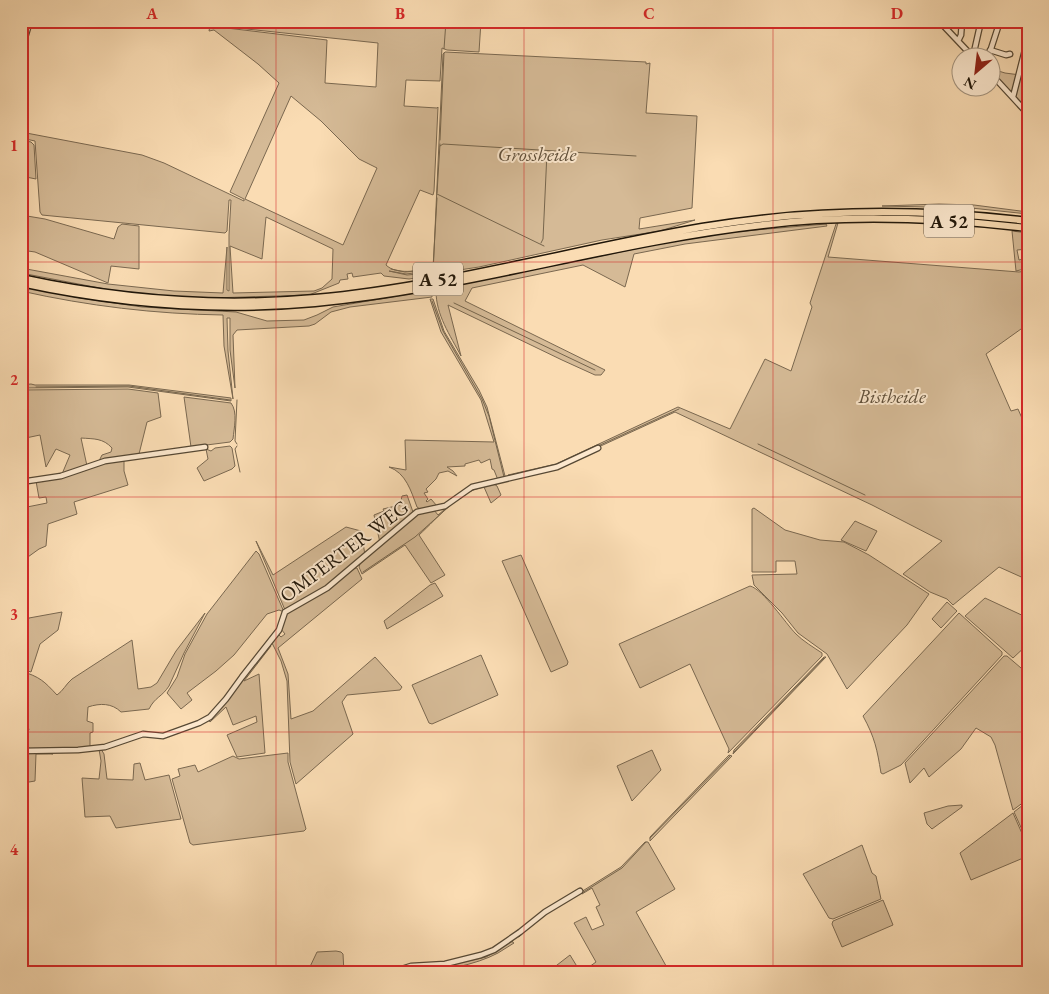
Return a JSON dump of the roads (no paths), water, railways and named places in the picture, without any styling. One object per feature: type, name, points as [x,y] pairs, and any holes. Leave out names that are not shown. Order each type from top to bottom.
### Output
[{"type":"highway","name":"A 52","points":[[21,278],[83,290],[153,299],[208,302],[285,300],[336,296],[411,284],[638,239],[746,221],[862,213],[943,213],[1028,221]]},
{"type":"highway","name":"A 52","points":[[21,283],[82,295],[153,304],[234,307],[285,305],[338,301],[412,290],[638,244],[765,224],[870,218],[973,222],[1028,228]]},
{"type":"street","points":[[21,51],[30,21]]},
{"type":"street","points":[[939,21],[965,48]]},
{"type":"street","points":[[958,41],[961,35],[962,21]]},
{"type":"street","points":[[975,48],[981,21]]},
{"type":"street","points":[[991,48],[1000,21]]},
{"type":"street","points":[[1013,97],[1028,38]]},
{"type":"street","points":[[1002,54],[1010,54]]},
{"type":"street","points":[[1002,85],[1028,114]]},
{"type":"street","points":[[21,482],[61,476],[105,461],[205,447]]},
{"type":"street","name":"OMPERTER WEG","points":[[21,751],[78,750],[105,747],[143,734],[163,736],[171,734],[210,717],[279,630],[285,612],[327,588],[417,512],[445,506],[466,490],[557,467],[598,448]]},
{"type":"street","points":[[388,973],[411,966],[445,964],[494,950],[545,912],[580,891]]},
{"type":"waterway","points":[[444,49],[446,21]]},
{"type":"waterway","points":[[440,140],[444,53]]},
{"type":"waterway","points":[[437,193],[440,144]]},
{"type":"waterway","points":[[440,146],[443,144],[636,156]]},
{"type":"waterway","points":[[541,243],[543,239],[547,152]]},
{"type":"waterway","points":[[437,194],[544,246]]},
{"type":"waterway","points":[[433,268],[437,198]]},
{"type":"waterway","points":[[391,269],[405,272],[424,270]]},
{"type":"waterway","points":[[432,301],[443,331],[482,399],[489,416],[504,477]]},
{"type":"waterway","points":[[454,303],[595,370]]},
{"type":"waterway","points":[[36,387],[129,386],[230,400]]},
{"type":"waterway","points":[[237,400],[235,441],[237,444]]},
{"type":"waterway","points":[[598,446],[679,409]]},
{"type":"waterway","points":[[758,444],[865,495]]},
{"type":"waterway","points":[[237,446],[235,449],[240,472]]},
{"type":"waterway","points":[[510,476],[526,472]]},
{"type":"waterway","points":[[363,572],[415,537],[453,503]]},
{"type":"waterway","points":[[734,752],[824,658]]},
{"type":"waterway","points":[[650,838],[730,756]]},
{"type":"waterway","points":[[582,893],[622,868],[646,842]]},
{"type":"waterway","points":[[418,973],[417,971],[486,957],[513,941]]},
{"type":"park label","name":"Grossheide","points":[[537,154]]},
{"type":"park label","name":"Bistheide","points":[[892,396]]}]
